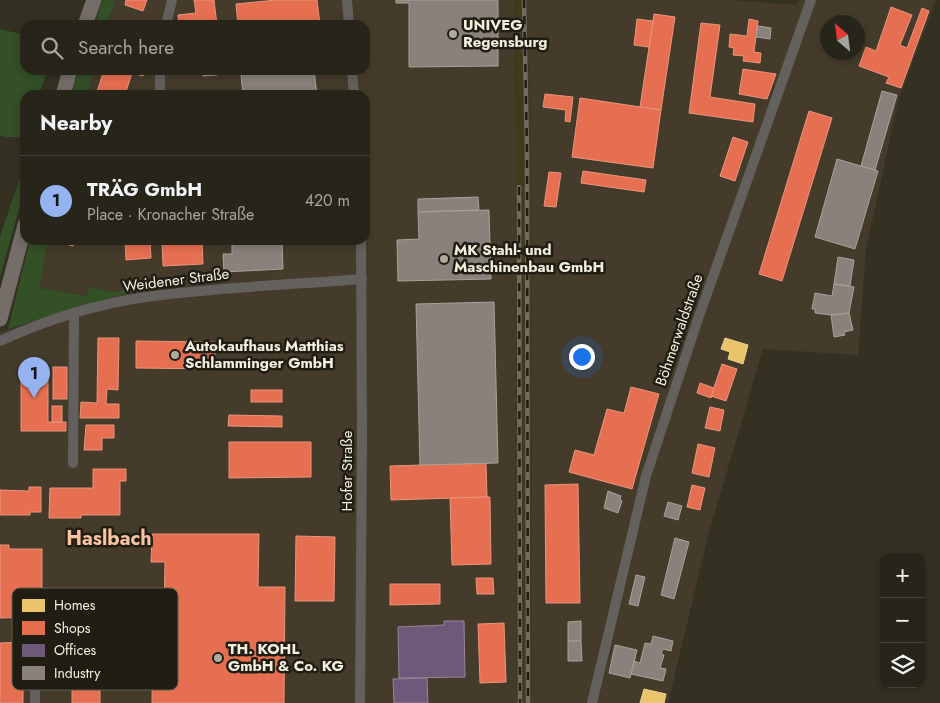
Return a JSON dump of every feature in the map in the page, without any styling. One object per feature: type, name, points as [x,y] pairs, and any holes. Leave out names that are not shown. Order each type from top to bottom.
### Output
[{"type":"highway","points":[[87,20],[94,0]]},
{"type":"highway","points":[[64,90],[69,75]]},
{"type":"highway","points":[[1,315],[20,244]]},
{"type":"street","points":[[167,20],[172,0]]},
{"type":"street","points":[[347,0],[349,20]]},
{"type":"street","name":"Böhmerwaldstraße","points":[[592,703],[646,476],[698,319],[811,0]]},
{"type":"street","points":[[160,75],[160,88]]},
{"type":"street","points":[[352,75],[354,90]]},
{"type":"street","name":"Hofer Straße","points":[[360,703],[362,620],[361,245]]},
{"type":"street","name":"Weidener Straße","points":[[0,340],[74,313],[144,297],[210,289],[362,279]]},
{"type":"street","points":[[73,463],[74,313]]},
{"type":"street","points":[[35,690],[35,703]]},
{"type":"shaded area","points":[[115,0],[514,0],[517,703],[0,703],[0,332],[135,291],[133,288],[111,292],[90,286],[87,296],[39,288],[46,245],[370,245],[370,90],[89,90],[93,75],[370,75],[370,20],[109,20]]},
{"type":"shaded area","points":[[514,0],[526,0],[531,127],[532,703],[517,703]]},
{"type":"shaded area","points":[[526,0],[728,0],[797,5],[799,0],[936,0],[898,101],[866,250],[858,355],[763,349],[709,532],[668,703],[532,703],[531,127]]},
{"type":"green space","points":[[103,0],[115,0],[109,20],[96,20]]},
{"type":"green space","points":[[0,29],[20,34],[20,75],[46,75],[41,90],[20,90],[20,137],[0,135]]},
{"type":"green space","points":[[77,75],[93,75],[89,90],[73,90]]},
{"type":"green space","points":[[20,177],[20,205],[0,277],[0,237]]},
{"type":"green space","points":[[29,245],[46,245],[40,288],[87,296],[90,286],[111,292],[134,288],[135,291],[8,329]]},
{"type":"building: Homes","points":[[725,338],[748,345],[743,364],[728,359],[730,352],[721,349]]},
{"type":"building: Homes","points":[[644,689],[666,694],[664,703],[640,703]]},
{"type":"building: Shops","points":[[126,0],[147,0],[143,11],[125,5]]},
{"type":"building: Shops","points":[[194,0],[214,0],[216,20],[178,20],[178,15],[196,13]]},
{"type":"building: Shops","points":[[276,0],[317,0],[319,20],[238,20],[236,4]]},
{"type":"building: Shops","points":[[891,7],[912,15],[900,45],[907,48],[922,8],[929,11],[901,88],[886,83],[889,77],[859,66],[861,60],[865,60],[866,47],[876,51]]},
{"type":"building: Shops","points":[[654,14],[675,17],[661,110],[640,107]]},
{"type":"building: Shops","points":[[637,19],[653,21],[649,47],[634,45]]},
{"type":"building: Shops","points":[[749,19],[758,21],[754,52],[761,53],[760,63],[743,61],[744,56],[733,55],[734,48],[729,47],[730,34],[747,36]]},
{"type":"building: Shops","points":[[701,23],[720,25],[710,97],[755,104],[753,122],[689,113]]},
{"type":"building: Shops","points":[[743,69],[776,74],[767,99],[739,94]]},
{"type":"building: Shops","points":[[102,75],[131,75],[127,90],[98,90]]},
{"type":"building: Shops","points":[[545,94],[573,97],[570,122],[565,121],[566,110],[543,107]]},
{"type":"building: Shops","points":[[580,98],[661,110],[653,168],[572,157]]},
{"type":"building: Shops","points":[[809,111],[832,118],[782,281],[759,274]]},
{"type":"building: Shops","points":[[733,137],[748,142],[735,181],[720,176]]},
{"type":"building: Shops","points":[[583,171],[646,180],[644,192],[581,183]]},
{"type":"building: Shops","points":[[549,172],[561,173],[556,207],[544,206]]},
{"type":"building: Shops","points":[[125,245],[150,245],[151,258],[126,260]]},
{"type":"building: Shops","points":[[162,245],[202,245],[203,264],[163,266]]},
{"type":"building: Shops","points":[[98,338],[119,338],[118,390],[107,389],[106,404],[119,404],[119,418],[80,418],[81,402],[97,403]]},
{"type":"building: Shops","name":"Autokaufhaus Matthias Schlamminger GmbH","points":[[136,341],[215,342],[215,369],[136,368]]},
{"type":"building: Shops","points":[[722,364],[737,369],[726,401],[711,396]]},
{"type":"building: Shops","points":[[53,367],[67,367],[67,399],[53,399]]},
{"type":"building: Shops","points":[[21,374],[48,374],[48,422],[66,422],[66,431],[21,431]]},
{"type":"building: Shops","points":[[700,383],[714,388],[711,398],[697,393]]},
{"type":"building: Shops","points":[[631,387],[659,394],[632,489],[569,472],[575,450],[594,455],[607,409],[624,413]]},
{"type":"building: Shops","points":[[251,390],[282,390],[282,402],[251,402]]},
{"type":"building: Shops","points":[[52,406],[62,406],[62,422],[52,422]]},
{"type":"building: Shops","points":[[710,407],[724,410],[720,431],[705,428]]},
{"type":"building: Shops","name":"Autokaufhaus Matthias Schlamminger GmbH","points":[[229,415],[282,416],[282,427],[228,426]]},
{"type":"building: Shops","points":[[86,425],[114,425],[114,438],[102,438],[102,450],[84,450]]},
{"type":"building: Shops","points":[[229,442],[311,442],[311,477],[229,478]]},
{"type":"building: Shops","points":[[698,444],[715,448],[709,477],[692,473]]},
{"type":"building: Shops","points":[[486,463],[487,497],[391,500],[390,466]]},
{"type":"building: Shops","points":[[93,469],[126,469],[126,481],[120,481],[120,515],[81,515],[81,518],[49,518],[50,488],[93,488]]},
{"type":"building: Shops","points":[[578,484],[580,603],[546,603],[545,485]]},
{"type":"building: Shops","points":[[692,485],[705,488],[700,510],[687,507]]},
{"type":"building: Shops","points":[[29,487],[41,487],[41,512],[30,512],[30,515],[0,515],[0,490],[29,491]]},
{"type":"building: Shops","points":[[490,497],[491,564],[452,565],[450,498]]},
{"type":"building: Shops","name":"TH. KOHL GmbH & Co. KG","points":[[152,534],[259,534],[258,587],[285,587],[284,703],[152,703],[152,690],[178,690],[178,588],[164,588],[165,562],[151,562]]},
{"type":"building: Shops","points":[[296,536],[335,537],[334,601],[295,601]]},
{"type":"building: Shops","points":[[0,545],[9,545],[9,549],[42,549],[42,588],[12,588],[12,618],[0,618]]},
{"type":"building: Shops","points":[[476,578],[493,578],[494,594],[477,594]]},
{"type":"building: Shops","points":[[390,584],[440,584],[440,604],[390,605]]},
{"type":"building: Shops","points":[[504,623],[506,682],[480,683],[478,624]]},
{"type":"building: Shops","points":[[12,642],[12,690],[23,690],[23,703],[0,703],[0,643]]},
{"type":"building: Shops","points":[[72,690],[100,690],[100,703],[72,703]]},
{"type":"building: Offices","points":[[444,621],[464,621],[465,677],[399,678],[398,627],[444,625]]},
{"type":"building: Offices","points":[[427,678],[428,703],[394,703],[393,679]]},
{"type":"building: Industry","name":"UNIVEG Regensburg","points":[[396,0],[498,0],[498,66],[409,67],[409,3],[396,3]]},
{"type":"building: Industry","points":[[758,26],[771,28],[770,39],[756,37]]},
{"type":"building: Industry","points":[[241,75],[315,75],[316,90],[242,90]]},
{"type":"building: Industry","points":[[882,91],[897,95],[875,170],[861,166]]},
{"type":"building: Industry","points":[[837,159],[878,171],[855,249],[815,237]]},
{"type":"building: Industry","points":[[478,197],[479,210],[418,212],[418,199]]},
{"type":"building: Industry","name":"MK Stahl- und Maschinenbau GmbH","points":[[489,210],[491,279],[398,281],[397,240],[419,239],[418,212]]},
{"type":"building: Industry","points":[[232,245],[282,245],[283,269],[224,272],[223,254],[232,254]]},
{"type":"building: Industry","points":[[838,257],[854,260],[850,286],[834,284]]},
{"type":"building: Industry","points":[[834,284],[854,287],[849,313],[831,315],[815,313],[815,309],[812,309],[815,293],[832,296]]},
{"type":"building: Industry","points":[[494,302],[498,463],[420,465],[416,304]]},
{"type":"building: Industry","points":[[849,313],[853,330],[844,332],[845,335],[834,337],[831,315]]},
{"type":"building: Industry","points":[[608,491],[621,496],[620,500],[622,501],[618,513],[604,508]]},
{"type":"building: Industry","points":[[668,502],[682,506],[678,520],[664,516]]},
{"type":"building: Industry","points":[[675,538],[689,542],[674,599],[661,595]]},
{"type":"building: Industry","points":[[636,575],[645,577],[638,606],[629,604]]},
{"type":"building: Industry","points":[[581,621],[581,641],[568,641],[568,622]]},
{"type":"building: Industry","points":[[653,636],[673,641],[671,651],[663,649],[661,654],[664,655],[660,668],[666,669],[663,681],[631,674],[634,661],[640,663],[645,643],[651,644]]},
{"type":"building: Industry","points":[[568,641],[581,641],[582,661],[568,661]]},
{"type":"building: Industry","points":[[615,645],[637,650],[630,678],[609,673]]},
{"type":"railway","points":[[524,0],[527,151],[528,703]]},
{"type":"railway","points":[[519,187],[520,703]]},
{"type":"place","name":"UNIVEG Regensburg","points":[[453,34]]},
{"type":"place","name":"MK Stahl- und Maschinenbau GmbH","points":[[444,259]]},
{"type":"place","name":"Autokaufhaus Matthias Schlamminger GmbH","points":[[175,355]]},
{"type":"place","name":"TRÄG GmbH","points":[[34,398]]},
{"type":"place","name":"TH. KOHL GmbH & Co. KG","points":[[218,658]]},
{"type":"district","name":"Haslbach","points":[[109,538]]}]
